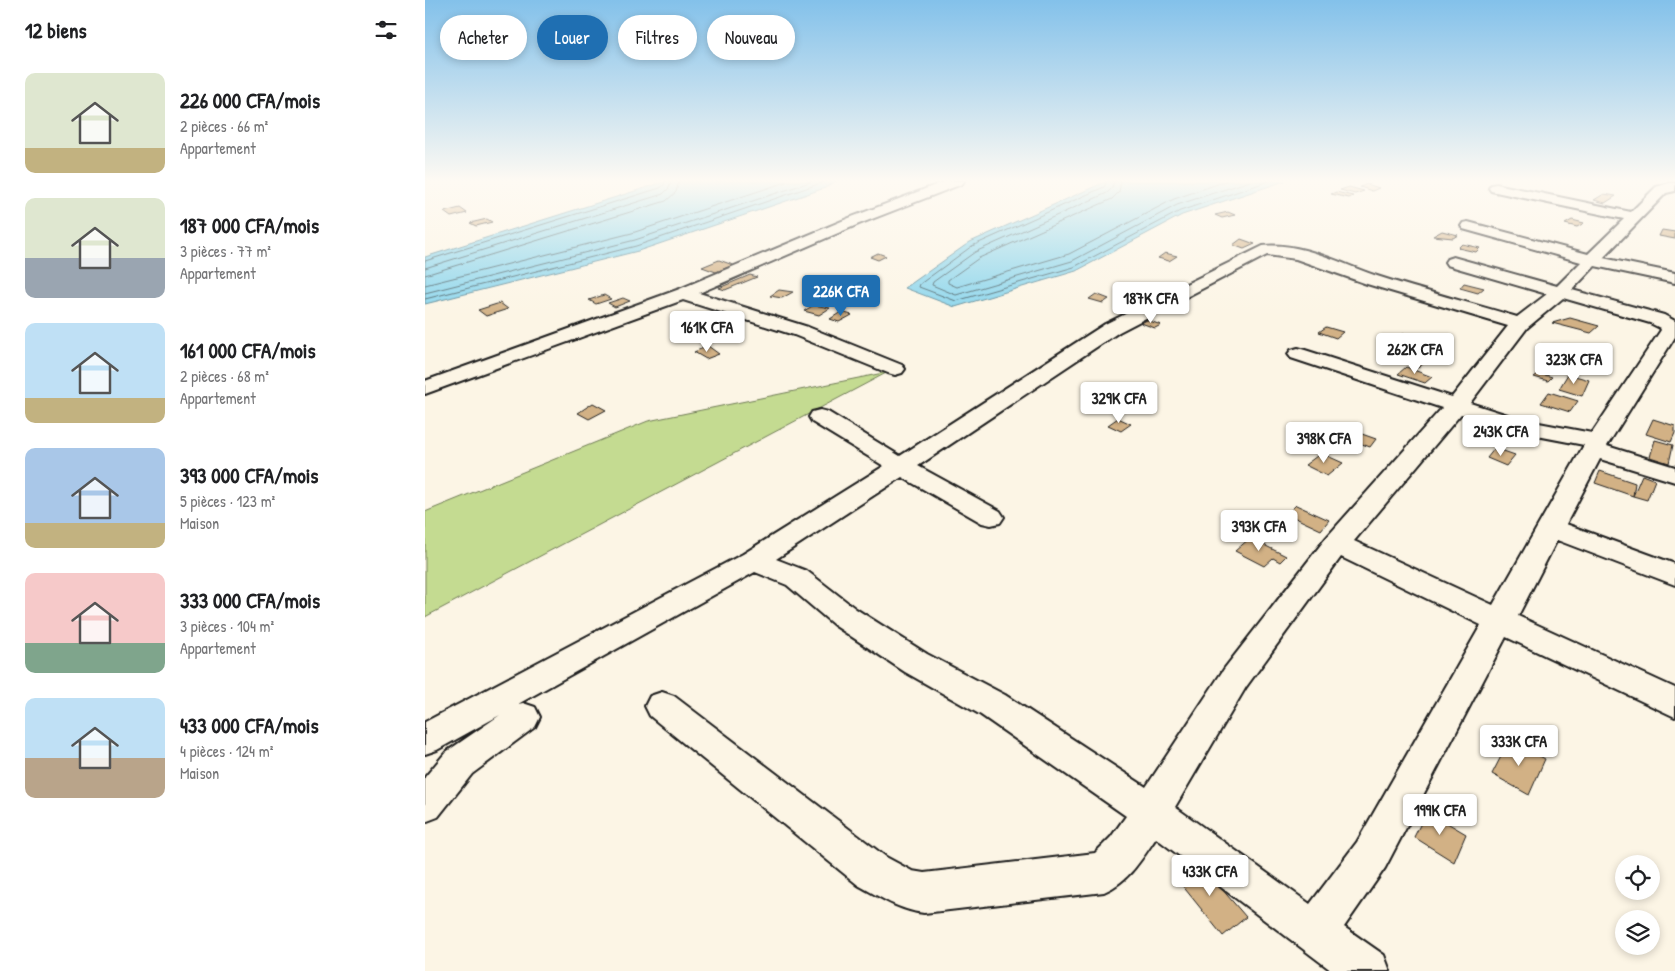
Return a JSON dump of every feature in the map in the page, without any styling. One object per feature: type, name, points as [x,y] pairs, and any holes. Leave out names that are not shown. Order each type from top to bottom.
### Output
[{"type":"street","points":[[425,388],[683,294],[842,226]]},
{"type":"street","points":[[1470,226],[1592,260],[1675,278]]},
{"type":"street","points":[[662,706],[872,871],[908,891],[924,894],[1104,872],[1125,850],[1151,812],[1235,678],[1336,544],[1457,406],[1520,324],[1559,293],[1625,226]]},
{"type":"street","points":[[425,740],[753,561],[1113,328],[1253,255],[1271,249],[1290,252],[1371,280],[1520,324]]},
{"type":"street","points":[[1316,931],[1371,855],[1596,445],[1671,328],[1657,319],[1453,262]]},
{"type":"street","points":[[683,294],[801,331],[895,369]]},
{"type":"street","points":[[1299,354],[1519,426],[1596,445],[1675,475]]},
{"type":"street","points":[[820,417],[900,466],[991,517]]},
{"type":"street","points":[[1551,528],[1675,574]]},
{"type":"street","points":[[1336,544],[1675,703]]},
{"type":"street","points":[[753,561],[797,578],[845,617],[916,663],[993,705],[1151,812],[1316,931],[1368,971]]},
{"type":"street","points":[[425,805],[459,762],[523,717]]},
{"type":"green space","points":[[888,372],[425,617],[425,512],[648,421]]},
{"type":"water","points":[[523,226],[711,226],[638,251],[425,304],[425,257]]},
{"type":"water","points":[[1005,226],[1161,226],[1076,271],[955,307],[905,288],[970,242]]},
{"type":"building","points":[[1662,230],[1675,232],[1675,239],[1659,236]]},
{"type":"building","points":[[1442,231],[1458,235],[1453,238],[1433,236]]},
{"type":"building","points":[[1241,239],[1255,244],[1244,249],[1233,245]]},
{"type":"building","points":[[1462,244],[1480,248],[1476,252],[1458,248]]},
{"type":"building","points":[[878,253],[886,256],[878,260],[870,257]]},
{"type":"building","points":[[1165,253],[1177,256],[1169,261],[1158,258]]},
{"type":"building","points":[[719,260],[733,265],[716,272],[702,267]]},
{"type":"building","points":[[742,272],[747,274],[718,287],[709,285]]},
{"type":"building","points":[[750,275],[757,277],[725,290],[719,288]]},
{"type":"building","points":[[1464,283],[1484,288],[1478,293],[1460,288]]},
{"type":"building","points":[[779,290],[793,292],[782,298],[770,296]]},
{"type":"building","points":[[1096,294],[1109,299],[1103,303],[1089,299]]},
{"type":"building","points":[[604,295],[611,299],[596,304],[589,300]]},
{"type":"building","points":[[623,298],[630,301],[615,307],[608,303]]},
{"type":"building","points":[[500,303],[508,309],[486,316],[478,310]]},
{"type":"building","points":[[814,305],[830,308],[819,315],[804,311]]},
{"type":"building","points":[[841,312],[852,315],[839,322],[830,319]]},
{"type":"building","points":[[733,314],[748,317],[729,327],[718,323]]},
{"type":"building","points":[[1570,318],[1599,326],[1591,333],[1552,323]]},
{"type":"building","points":[[1147,320],[1161,325],[1155,328],[1141,323]]},
{"type":"building","points":[[1326,327],[1343,332],[1336,338],[1319,332]]},
{"type":"building","points":[[1403,334],[1426,341],[1421,345],[1399,338]]},
{"type":"building","points":[[708,346],[719,354],[706,359],[694,352]]},
{"type":"building","points":[[1421,352],[1432,356],[1418,368],[1406,363]]},
{"type":"building","points":[[1406,367],[1432,377],[1425,383],[1398,374]]},
{"type":"building","points":[[1539,373],[1552,377],[1548,381],[1534,377]]},
{"type":"building","points":[[1568,374],[1589,380],[1582,396],[1559,389]]},
{"type":"building","points":[[1549,392],[1578,401],[1570,412],[1541,403]]},
{"type":"building","points":[[593,403],[606,410],[589,419],[578,413]]},
{"type":"building","points":[[1118,418],[1131,424],[1121,431],[1108,425]]},
{"type":"building","points":[[1653,419],[1675,426],[1675,433],[1671,442],[1646,434]]},
{"type":"building","points":[[1342,427],[1376,439],[1370,447],[1335,434]]},
{"type":"building","points":[[1655,440],[1673,445],[1669,463],[1650,457]]},
{"type":"building","points":[[1495,448],[1515,455],[1506,466],[1487,458]]},
{"type":"building","points":[[1321,453],[1343,463],[1327,476],[1305,465]]},
{"type":"building","points":[[1600,471],[1635,483],[1633,496],[1595,483]]},
{"type":"building","points":[[1642,475],[1655,480],[1647,500],[1633,496]]},
{"type":"building","points":[[1296,505],[1329,520],[1321,530],[1287,514]]},
{"type":"building","points":[[1250,538],[1286,556],[1280,562],[1273,558],[1264,566],[1235,551]]},
{"type":"building","points":[[1510,739],[1545,759],[1529,795],[1492,774]]},
{"type":"building","points":[[1427,811],[1466,834],[1454,862],[1414,837]]},
{"type":"building","points":[[1195,858],[1246,917],[1223,936],[1173,874]]}]
